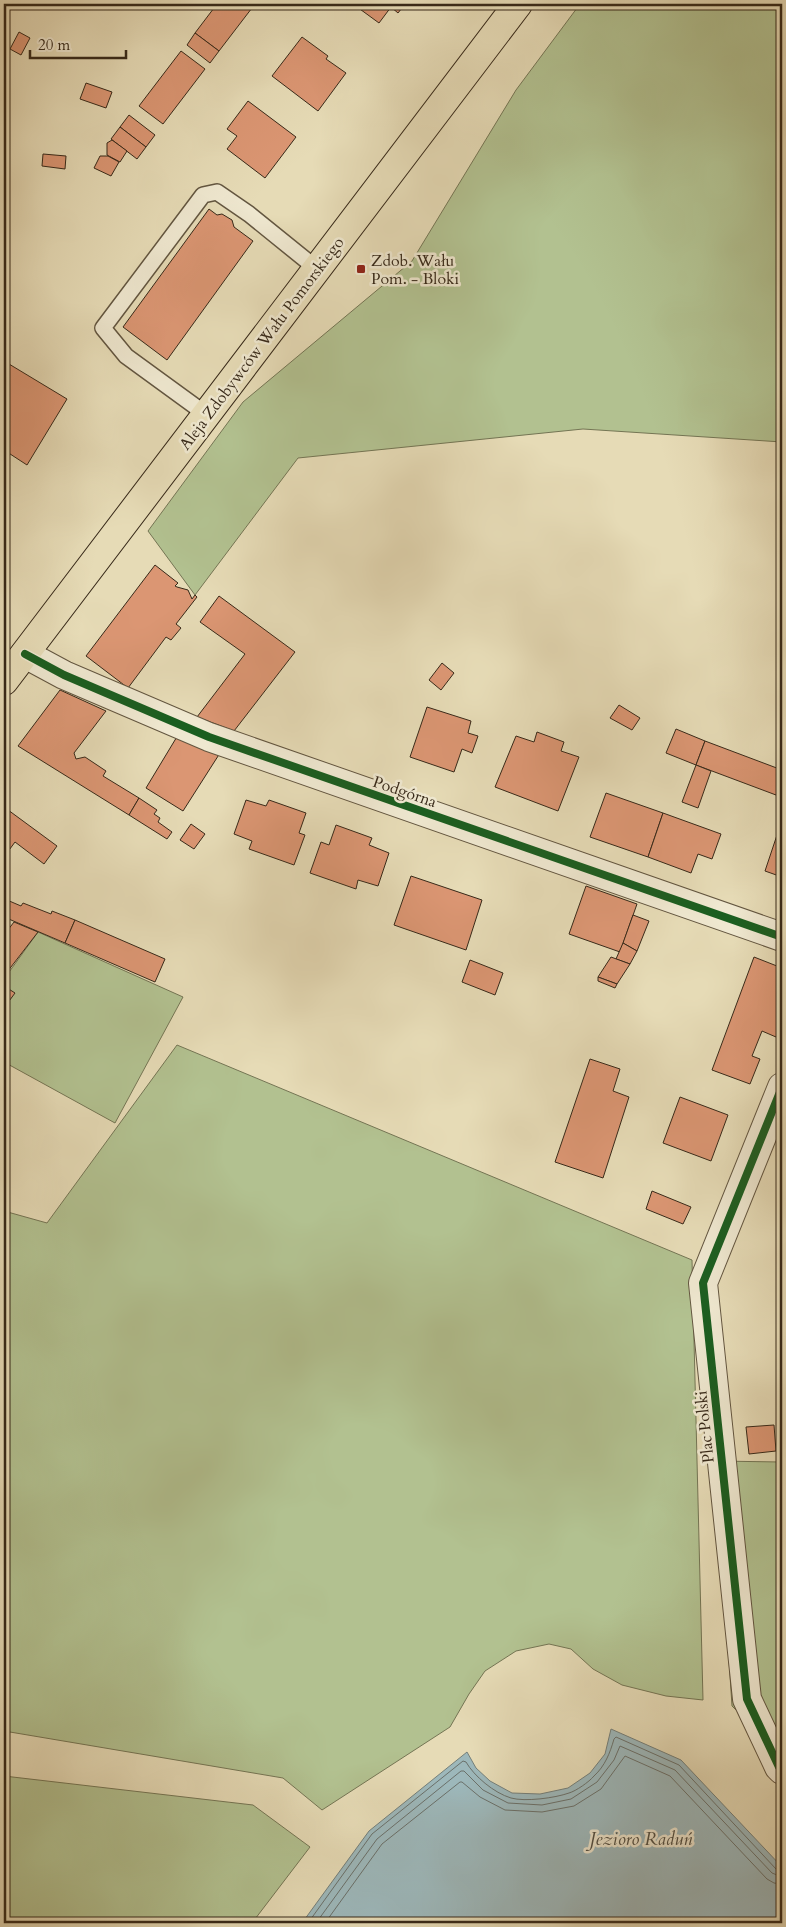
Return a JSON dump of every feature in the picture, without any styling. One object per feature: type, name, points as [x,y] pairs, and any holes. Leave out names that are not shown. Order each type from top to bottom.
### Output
[{"type":"main road","name":"Aleja Zdobywców Wału Pomorskiego","points":[[4,681],[518,4]]},
{"type":"street","name":"Podgórna","points":[[25,654],[64,675],[208,737],[782,937]]},
{"type":"street","name":"Plac Polski","points":[[782,1087],[702,1283],[747,1698],[782,1770]]},
{"type":"lane","points":[[207,415],[126,356],[103,328],[203,195],[217,192],[249,214],[317,269]]},
{"type":"green space","points":[[580,4],[782,4],[782,442],[583,429],[298,458],[195,595],[148,531],[243,402],[412,261],[516,90]]},
{"type":"green space","points":[[38,932],[183,997],[115,1123],[4,1062],[4,979]]},
{"type":"green space","points":[[177,1045],[692,1260],[703,1700],[666,1696],[622,1685],[593,1669],[571,1649],[549,1644],[516,1651],[485,1671],[450,1727],[322,1810],[283,1778],[4,1731],[4,1211],[47,1223]]},
{"type":"green space","points":[[716,1461],[781,1462],[782,1756],[732,1706]]},
{"type":"green space","points":[[4,1776],[253,1805],[310,1847],[252,1923],[4,1923]]},
{"type":"water","name":"Jezioro Raduń","points":[[611,1729],[681,1760],[782,1867],[782,1923],[302,1923],[369,1831],[467,1752],[476,1768],[490,1781],[512,1793],[540,1794],[568,1788],[590,1773],[605,1754]]},
{"type":"building","points":[[217,4],[255,4],[219,51],[195,33]]},
{"type":"building","points":[[353,4],[405,4],[398,13],[391,7],[379,23]]},
{"type":"building","points":[[19,32],[30,38],[21,55],[10,49]]},
{"type":"building","points":[[195,33],[219,51],[210,63],[187,45]]},
{"type":"building","points":[[302,37],[328,56],[326,59],[346,73],[318,111],[272,76]]},
{"type":"building","points":[[181,51],[205,69],[163,124],[139,106]]},
{"type":"building","points":[[86,83],[112,92],[106,108],[80,99]]},
{"type":"building","points":[[248,101],[296,137],[265,178],[227,149],[237,136],[227,129]]},
{"type":"building","points":[[129,115],[155,135],[146,147],[120,127]]},
{"type":"building","points":[[120,127],[146,147],[137,159],[111,139]]},
{"type":"building","points":[[112,140],[127,151],[120,162],[107,155],[107,143]]},
{"type":"building","points":[[43,154],[66,156],[65,169],[42,166]]},
{"type":"building","points":[[100,156],[108,156],[119,162],[111,176],[94,168]]},
{"type":"building","points":[[209,209],[217,215],[222,214],[232,220],[234,227],[253,241],[167,360],[123,327]]},
{"type":"building","points":[[4,361],[67,399],[27,465],[4,450]]},
{"type":"building","points":[[155,565],[178,583],[175,586],[188,590],[192,599],[195,595],[197,597],[176,624],[181,628],[171,640],[166,637],[128,688],[86,656]]},
{"type":"building","points":[[219,596],[295,652],[234,731],[197,717],[245,654],[200,622]]},
{"type":"building","points":[[442,663],[454,673],[441,690],[429,680]]},
{"type":"building","points":[[60,690],[106,711],[74,753],[76,759],[85,757],[106,771],[103,776],[139,798],[129,815],[18,746]]},
{"type":"building","points":[[619,705],[640,718],[632,730],[610,718]]},
{"type":"building","points":[[427,707],[471,721],[468,733],[478,736],[472,753],[462,749],[454,772],[410,757]]},
{"type":"building","points":[[676,729],[705,741],[696,765],[666,753]]},
{"type":"building","points":[[537,732],[564,742],[561,751],[579,757],[558,811],[495,787],[516,736],[534,742]]},
{"type":"building","points":[[178,735],[220,753],[183,811],[146,788]]},
{"type":"building","points":[[705,741],[782,770],[782,780],[776,795],[696,765]]},
{"type":"building","points":[[696,765],[711,771],[698,808],[682,802]]},
{"type":"building","points":[[606,793],[663,813],[648,857],[590,837]]},
{"type":"building","points":[[139,798],[157,810],[154,814],[160,818],[158,822],[172,832],[167,839],[129,815]]},
{"type":"building","points":[[246,800],[266,806],[269,800],[306,813],[299,833],[305,835],[294,865],[249,849],[252,841],[234,834]]},
{"type":"building","points":[[4,807],[57,846],[44,864],[15,842],[4,857]]},
{"type":"building","points":[[663,813],[721,834],[712,859],[698,854],[691,873],[648,857]]},
{"type":"building","points":[[191,824],[205,834],[194,849],[180,840]]},
{"type":"building","points":[[336,825],[372,838],[369,845],[389,853],[378,886],[358,880],[356,889],[310,873],[321,842],[329,845]]},
{"type":"building","points":[[778,832],[782,834],[782,877],[765,871]]},
{"type":"building","points":[[411,876],[482,900],[466,950],[394,925]]},
{"type":"building","points":[[586,886],[637,904],[620,952],[569,934]]},
{"type":"building","points":[[7,900],[21,906],[23,903],[51,914],[52,911],[75,920],[65,943],[4,917],[4,905]]},
{"type":"building","points":[[633,915],[649,921],[637,951],[623,943]]},
{"type":"building","points":[[75,920],[165,959],[155,982],[65,943]]},
{"type":"building","points":[[14,922],[38,932],[4,976],[4,935]]},
{"type":"building","points":[[623,943],[637,951],[630,964],[616,959]]},
{"type":"building","points":[[611,957],[630,964],[617,984],[598,977]]},
{"type":"building","points":[[754,957],[782,968],[782,1000],[777,1015],[782,1017],[782,1022],[776,1037],[762,1031],[752,1056],[760,1059],[750,1084],[712,1070]]},
{"type":"building","points":[[470,960],[503,973],[495,995],[462,982]]},
{"type":"building","points":[[598,977],[617,984],[615,988],[598,981]]},
{"type":"building","points":[[4,986],[15,993],[4,1008]]},
{"type":"building","points":[[590,1059],[620,1069],[613,1091],[629,1097],[603,1178],[555,1162]]},
{"type":"building","points":[[680,1097],[728,1115],[711,1161],[663,1143]]},
{"type":"building","points":[[652,1191],[691,1207],[683,1224],[646,1209]]},
{"type":"building","points":[[774,1425],[776,1451],[749,1454],[746,1427]]},
{"type":"cycle path","points":[[25,654],[64,675],[209,737],[782,937]]},
{"type":"cycle path","points":[[782,1087],[703,1283],[747,1699],[782,1770]]},
{"type":"place","name":"Zdob. Wału Pom. - Bloki","points":[[361,269]]}]
